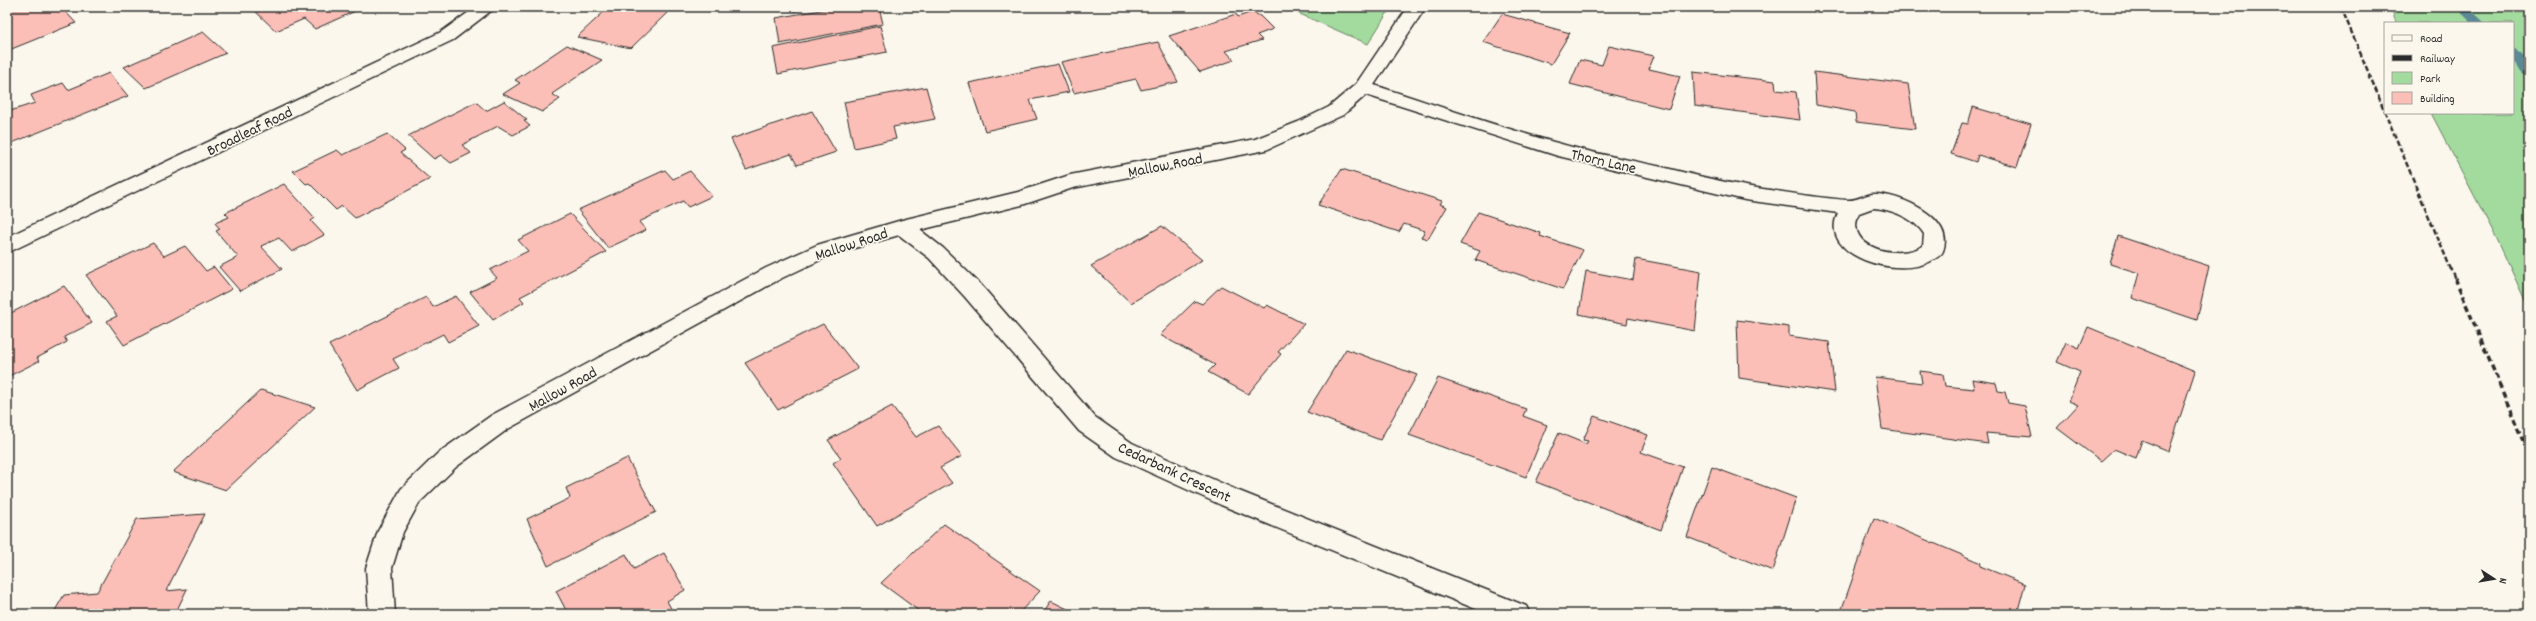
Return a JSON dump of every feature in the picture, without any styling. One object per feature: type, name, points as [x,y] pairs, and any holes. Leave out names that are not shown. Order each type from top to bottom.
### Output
[{"type":"street","name":"Broadleaf Road","points":[[7,246],[447,36],[487,7]]},
{"type":"street","name":"Mallow Road","points":[[382,614],[379,568],[391,531],[410,496],[447,460],[500,422],[774,273],[824,250],[902,227],[1022,198],[1070,182],[1260,145],[1305,126],[1336,111],[1363,88],[1417,7]]},
{"type":"street","name":"Thorn Lane","points":[[1363,88],[1558,150],[1745,193],[1851,208]]},
{"type":"street","name":"Cedarbank Crescent","points":[[902,227],[936,253],[973,291],[1087,424],[1124,450],[1230,498],[1517,614]]},
{"type":"green space","points":[[1284,7],[1391,7],[1368,44]]},
{"type":"green space","points":[[2391,7],[2529,7],[2529,309],[2497,239],[2432,114],[2514,114],[2514,22],[2396,22]]},
{"type":"building","points":[[14,7],[61,7],[76,23],[9,50],[7,47],[7,10]]},
{"type":"building","points":[[268,7],[362,8],[315,29],[304,19],[276,31],[256,12]]},
{"type":"building","points":[[609,7],[683,7],[679,12],[670,10],[631,48],[577,37]]},
{"type":"building","points":[[794,7],[814,7],[794,11]]},
{"type":"building","points":[[837,7],[879,7],[883,24],[780,44],[776,18]]},
{"type":"building","points":[[1252,12],[1260,16],[1273,29],[1257,35],[1262,40],[1226,51],[1234,60],[1200,72],[1169,36],[1236,14],[1238,17]]},
{"type":"building","points":[[1502,14],[1570,33],[1551,64],[1483,42]]},
{"type":"building","points":[[880,26],[887,52],[778,74],[773,48]]},
{"type":"building","points":[[203,32],[226,53],[146,88],[124,67]]},
{"type":"building","points":[[1158,42],[1178,82],[1141,90],[1136,79],[1074,93],[1061,62]]},
{"type":"building","points":[[567,45],[602,60],[552,94],[560,99],[542,112],[503,94],[520,83],[515,80]]},
{"type":"building","points":[[1609,46],[1654,56],[1649,69],[1680,76],[1669,109],[1570,84],[1580,60],[1602,65]]},
{"type":"building","points":[[1058,64],[1069,92],[1030,100],[1037,119],[985,131],[969,83]]},
{"type":"building","points":[[1693,72],[1775,81],[1776,90],[1796,92],[1800,120],[1695,106]]},
{"type":"building","points":[[1814,72],[1908,84],[1915,129],[1856,122],[1855,112],[1816,105]]},
{"type":"building","points":[[109,73],[128,96],[7,145],[7,112],[35,103],[31,95],[63,83],[68,90]]},
{"type":"building","points":[[926,87],[935,119],[893,127],[896,139],[854,148],[844,102]]},
{"type":"building","points":[[504,101],[527,120],[524,121],[530,126],[513,135],[498,126],[462,145],[471,153],[451,163],[441,155],[434,159],[408,136],[476,102],[486,111]]},
{"type":"building","points":[[1973,107],[2031,124],[2017,167],[1978,155],[1976,162],[1951,154],[1962,123],[1968,124]]},
{"type":"building","points":[[812,111],[836,152],[797,165],[791,154],[746,170],[731,139]]},
{"type":"building","points":[[387,134],[405,150],[400,153],[430,179],[355,218],[342,206],[336,210],[309,183],[306,184],[293,171],[337,150],[343,155]]},
{"type":"building","points":[[1342,169],[1442,201],[1440,204],[1447,207],[1428,239],[1421,237],[1425,231],[1404,224],[1399,232],[1318,205]]},
{"type":"building","points":[[665,170],[673,179],[690,171],[712,196],[688,207],[683,201],[639,222],[646,230],[608,248],[578,210]]},
{"type":"building","points":[[284,184],[315,218],[311,221],[324,235],[292,252],[279,238],[261,246],[282,269],[240,291],[219,267],[238,257],[216,231],[220,229],[215,223],[229,217],[225,213]]},
{"type":"building","points":[[1478,212],[1541,233],[1540,236],[1583,250],[1563,289],[1475,260],[1480,251],[1460,244]]},
{"type":"building","points":[[570,214],[606,252],[520,297],[524,302],[493,320],[470,292],[497,278],[490,270],[528,251],[518,240]]},
{"type":"building","points":[[1162,226],[1202,260],[1131,303],[1091,266]]},
{"type":"building","points":[[2118,236],[2209,266],[2197,320],[2132,298],[2139,273],[2110,264]]},
{"type":"building","points":[[153,243],[164,256],[185,246],[206,271],[214,267],[232,289],[124,345],[107,321],[117,316],[86,275]]},
{"type":"building","points":[[1636,259],[1701,271],[1695,331],[1628,318],[1627,324],[1579,314],[1586,271],[1633,280]]},
{"type":"building","points":[[64,286],[92,323],[64,337],[67,342],[37,358],[39,361],[7,377],[7,315]]},
{"type":"building","points":[[1221,286],[1264,308],[1267,305],[1304,324],[1278,352],[1281,354],[1248,394],[1208,372],[1215,365],[1160,335],[1195,301],[1202,304]]},
{"type":"building","points":[[456,296],[479,326],[448,342],[443,334],[393,359],[399,368],[357,390],[329,345],[426,297],[433,307]]},
{"type":"building","points":[[1737,320],[1789,327],[1789,336],[1829,342],[1835,392],[1739,378]]},
{"type":"building","points":[[823,324],[858,369],[778,410],[745,363]]},
{"type":"building","points":[[2088,327],[2195,371],[2169,451],[2142,440],[2136,458],[2114,449],[2101,461],[2057,428],[2078,405],[2069,401],[2080,372],[2057,362],[2066,342],[2079,348]]},
{"type":"building","points":[[1346,349],[1417,375],[1380,440],[1307,412]]},
{"type":"building","points":[[1920,371],[1943,374],[1945,386],[1974,389],[1972,379],[1996,383],[1998,391],[2005,392],[2008,403],[2025,406],[2032,437],[1986,433],[1988,444],[1882,429],[1875,377],[1922,383]]},
{"type":"building","points":[[1438,378],[1526,409],[1523,416],[1547,425],[1526,477],[1409,435]]},
{"type":"building","points":[[261,390],[315,407],[226,490],[173,472]]},
{"type":"building","points":[[892,406],[916,437],[938,426],[962,456],[940,468],[952,483],[877,526],[833,463],[841,458],[828,440]]},
{"type":"building","points":[[1594,416],[1648,435],[1641,452],[1683,467],[1661,530],[1536,482],[1559,433],[1586,444],[1588,441],[1583,440]]},
{"type":"building","points":[[627,458],[656,512],[548,566],[527,519],[570,498],[566,488]]},
{"type":"building","points":[[1712,467],[1796,498],[1773,571],[1687,537]]},
{"type":"building","points":[[205,514],[166,591],[187,589],[175,614],[53,614],[64,595],[97,592],[137,519]]},
{"type":"building","points":[[1874,518],[1981,563],[1980,566],[2025,584],[2017,614],[1840,614]]},
{"type":"building","points":[[944,524],[1040,591],[1018,614],[923,614],[881,583]]},
{"type":"building","points":[[664,553],[685,590],[667,601],[674,614],[568,614],[556,591],[626,554],[634,569]]},
{"type":"building","points":[[1051,601],[1078,614],[1042,614]]},
{"type":"waterway","points":[[2461,7],[2478,22]]},
{"type":"waterway","points":[[2514,53],[2529,74]]},
{"type":"railway","points":[[2341,7],[2384,110]]},
{"type":"railway","points":[[2386,114],[2455,279]]},
{"type":"railway","points":[[2455,278],[2529,455]]}]
